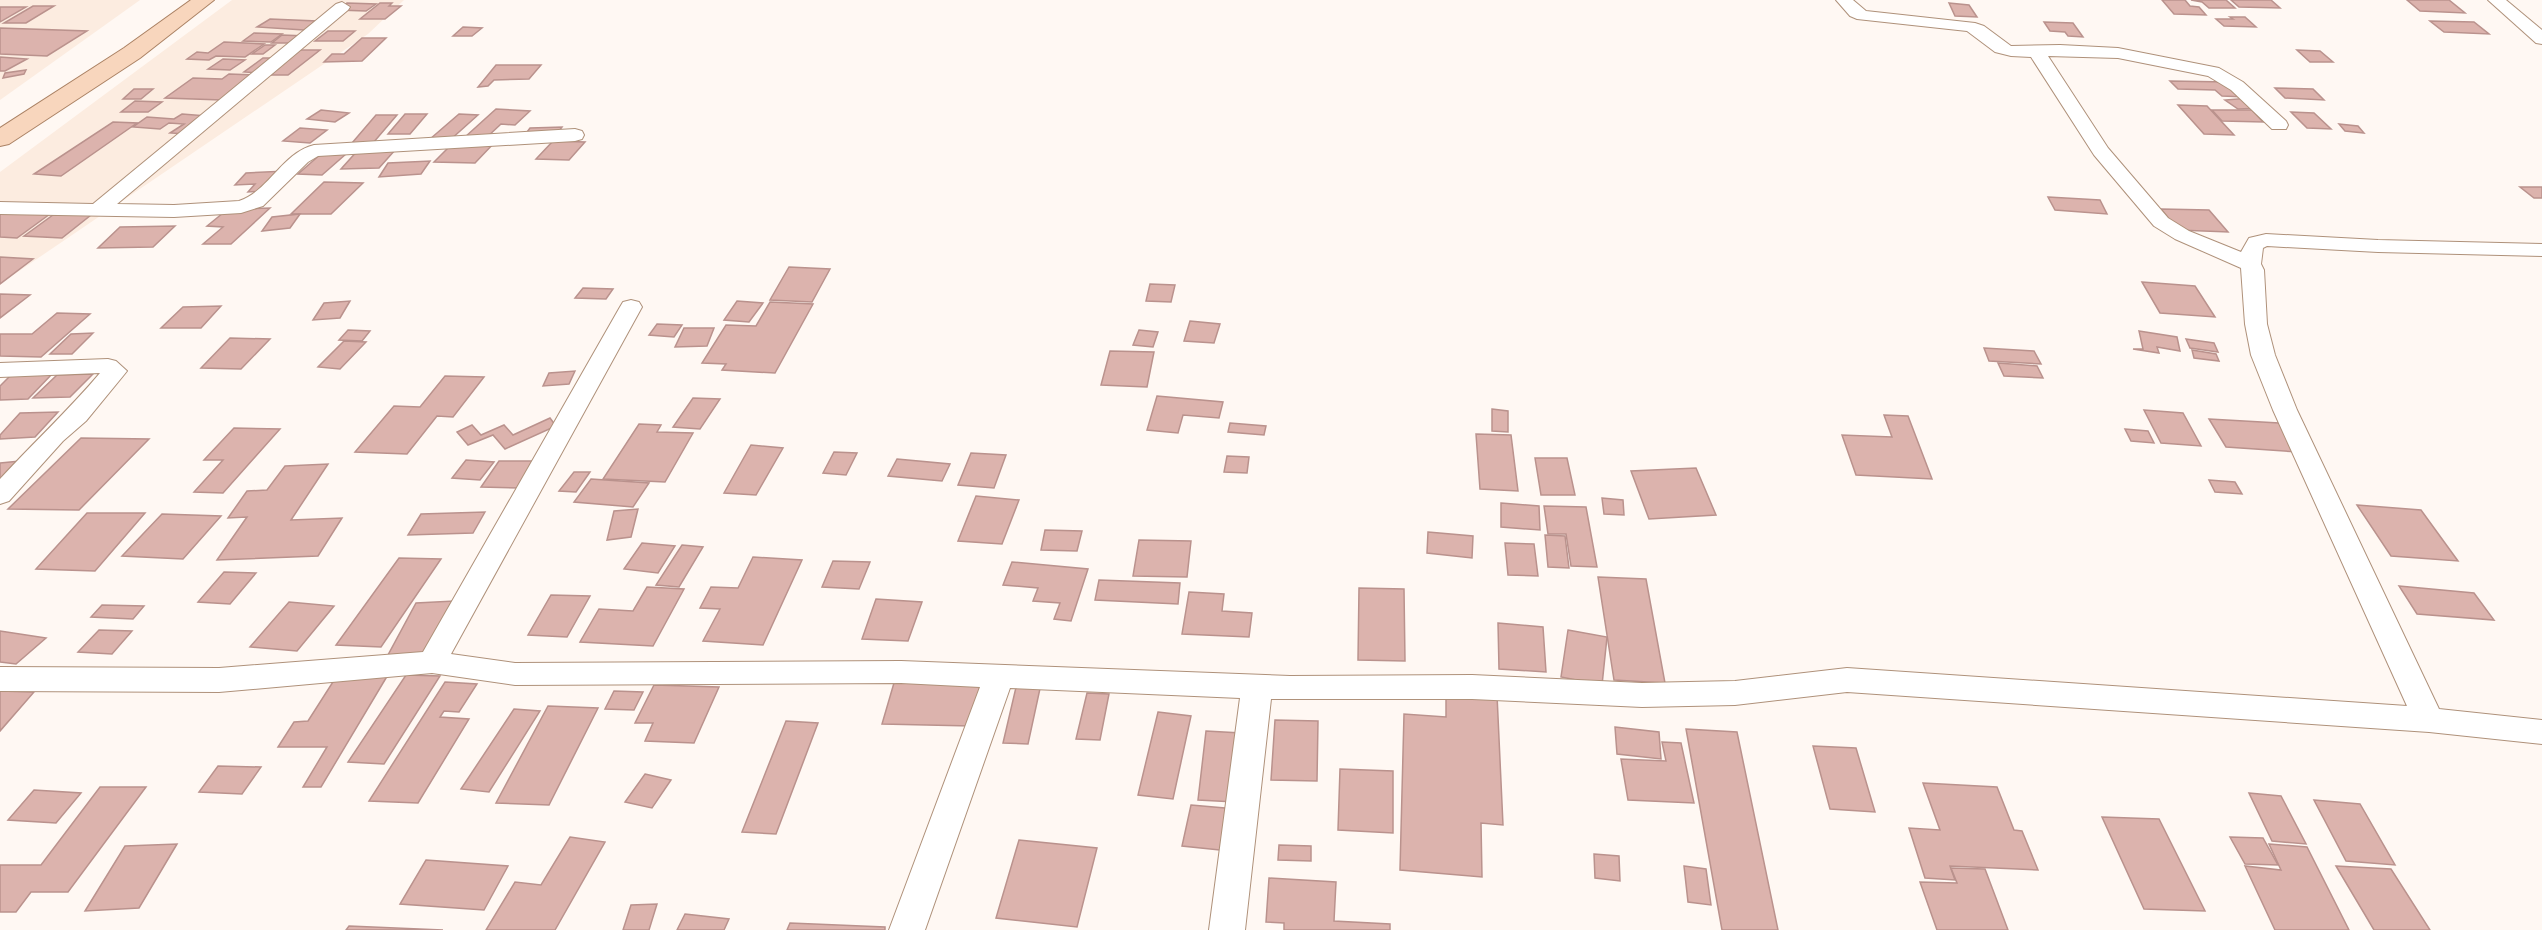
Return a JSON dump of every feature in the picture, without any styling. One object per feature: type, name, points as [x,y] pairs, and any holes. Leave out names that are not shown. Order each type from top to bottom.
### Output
[{"type":"main road","points":[[2,137],[132,53],[204,0]]},
{"type":"street","points":[[1844,0],[1856,13],[1863,16],[1969,26],[1983,32],[1997,47],[2005,50],[2118,53],[2213,72],[2236,86],[2279,125]]},
{"type":"street","points":[[2496,0],[2539,34]]},
{"type":"street","points":[[98,210],[342,7]]},
{"type":"street","points":[[2036,51],[2100,151],[2161,222],[2182,235],[2250,264]]},
{"type":"street","points":[[0,208],[174,211],[248,205],[256,202],[269,191],[301,158],[314,151],[575,135]]},
{"type":"street","points":[[2429,720],[2285,410],[2268,366],[2256,324],[2253,270],[2250,264],[2253,245],[2266,240],[2378,246],[2542,250]]},
{"type":"street","points":[[432,662],[631,307]]},
{"type":"street","points":[[0,370],[108,366],[114,371],[77,416],[54,435],[0,495]]},
{"type":"street","points":[[0,679],[219,680],[432,662],[515,674],[901,672],[1257,686],[1472,687],[1642,695],[1735,693],[1847,680],[2429,720],[2542,732]]},
{"type":"street","points":[[907,930],[999,676]]},
{"type":"street","points":[[1227,930],[1257,686]]},
{"type":"shaded area","points":[[0,0],[140,0],[0,100]]},
{"type":"shaded area","points":[[232,0],[404,0],[368,34],[0,284],[0,172]]},
{"type":"building","points":[[2162,0],[2185,0],[2190,6],[2199,7],[2206,15],[2174,14]]},
{"type":"building","points":[[2191,0],[2226,0],[2235,8],[2209,8],[2202,2]]},
{"type":"building","points":[[2231,0],[2271,0],[2280,8],[2239,7]]},
{"type":"building","points":[[2407,0],[2449,0],[2465,13],[2420,11]]},
{"type":"building","points":[[347,3],[376,4],[366,11],[338,10]]},
{"type":"building","points":[[380,3],[401,6],[385,19],[360,19]]},
{"type":"building","points":[[1949,3],[1969,5],[1977,17],[1955,16]]},
{"type":"building","points":[[33,6],[54,6],[26,23],[4,23]]},
{"type":"building","points":[[0,7],[26,7],[0,22]]},
{"type":"building","points":[[2230,17],[2245,17],[2256,27],[2224,26],[2216,19],[2233,19]]},
{"type":"building","points":[[270,19],[316,21],[304,30],[257,27]]},
{"type":"building","points":[[2430,21],[2474,22],[2489,34],[2444,32]]},
{"type":"building","points":[[2044,22],[2073,23],[2083,37],[2050,31]]},
{"type":"building","points":[[463,27],[482,28],[472,36],[453,36]]},
{"type":"building","points":[[0,28],[87,31],[47,56],[0,54]]},
{"type":"building","points":[[328,31],[355,31],[343,41],[315,41]]},
{"type":"building","points":[[254,33],[282,34],[271,42],[243,41]]},
{"type":"building","points":[[282,35],[305,36],[295,43],[272,43]]},
{"type":"building","points":[[362,38],[386,38],[362,61],[324,62],[332,54],[344,54]]},
{"type":"building","points":[[224,42],[264,44],[245,57],[216,56],[209,60],[187,59],[197,52],[208,53]]},
{"type":"building","points":[[265,45],[275,45],[263,54],[252,54]]},
{"type":"building","points":[[300,50],[320,50],[288,75],[268,75]]},
{"type":"building","points":[[2297,50],[2320,51],[2333,62],[2310,62]]},
{"type":"building","points":[[0,57],[27,59],[5,71],[0,71]]},
{"type":"building","points":[[263,58],[279,58],[260,73],[244,72]]},
{"type":"building","points":[[223,59],[245,60],[230,70],[208,69]]},
{"type":"building","points":[[496,65],[541,65],[529,79],[494,80],[488,86],[478,87]]},
{"type":"building","points":[[26,70],[24,74],[3,78],[5,73]]},
{"type":"building","points":[[229,74],[255,75],[222,100],[165,98],[193,78],[222,79]]},
{"type":"building","points":[[2170,81],[2228,82],[2244,97],[2222,96],[2215,90],[2178,89]]},
{"type":"building","points":[[2275,88],[2313,89],[2324,100],[2285,98]]},
{"type":"building","points":[[134,89],[153,89],[141,99],[123,99]]},
{"type":"building","points":[[2250,98],[2263,108],[2238,109],[2225,100]]},
{"type":"building","points":[[135,101],[162,102],[148,112],[121,112]]},
{"type":"building","points":[[2178,105],[2207,106],[2234,135],[2204,134]]},
{"type":"building","points":[[496,109],[530,111],[515,125],[501,124],[486,138],[465,137]]},
{"type":"building","points":[[321,110],[349,113],[335,122],[307,119]]},
{"type":"building","points":[[2212,110],[2252,110],[2263,122],[2222,121]]},
{"type":"building","points":[[2291,112],[2314,113],[2331,129],[2307,128]]},
{"type":"building","points":[[182,114],[208,116],[186,134],[170,133],[184,124],[169,123],[160,129],[133,127],[147,117],[174,119]]},
{"type":"building","points":[[405,114],[427,114],[410,134],[388,134]]},
{"type":"building","points":[[459,114],[478,115],[450,140],[430,139]]},
{"type":"building","points":[[376,115],[397,115],[373,143],[352,143]]},
{"type":"building","points":[[113,122],[137,123],[61,176],[34,174]]},
{"type":"building","points":[[2339,124],[2358,126],[2364,133],[2345,131]]},
{"type":"building","points":[[562,127],[556,135],[524,136],[530,128]]},
{"type":"building","points":[[300,128],[327,130],[310,143],[283,141]]},
{"type":"building","points":[[456,140],[496,141],[475,163],[434,162]]},
{"type":"building","points":[[553,141],[585,142],[569,160],[536,159]]},
{"type":"building","points":[[359,149],[396,149],[379,168],[341,169]]},
{"type":"building","points":[[322,153],[346,154],[322,175],[298,174]]},
{"type":"building","points":[[430,161],[421,174],[379,177],[388,163]]},
{"type":"building","points":[[286,171],[268,191],[248,192],[255,184],[235,185],[246,173]]},
{"type":"building","points":[[324,182],[363,183],[331,214],[291,214]]},
{"type":"building","points":[[2520,187],[2542,187],[2542,198],[2534,198]]},
{"type":"building","points":[[2048,197],[2100,200],[2107,214],[2055,210]]},
{"type":"building","points":[[270,208],[231,244],[203,244],[223,227],[207,226],[228,209]]},
{"type":"building","points":[[2161,209],[2209,210],[2228,232],[2178,230]]},
{"type":"building","points":[[0,212],[50,214],[17,238],[0,237]]},
{"type":"building","points":[[300,214],[290,228],[262,231],[272,217]]},
{"type":"building","points":[[53,215],[91,215],[62,238],[24,236]]},
{"type":"building","points":[[175,226],[153,247],[98,248],[120,227]]},
{"type":"building","points":[[0,257],[33,259],[0,284]]},
{"type":"building","points":[[789,267],[830,269],[812,302],[770,300]]},
{"type":"building","points":[[2142,282],[2195,286],[2215,317],[2160,313]]},
{"type":"building","points":[[1150,284],[1175,285],[1171,302],[1146,301]]},
{"type":"building","points":[[583,288],[613,289],[606,299],[575,298]]},
{"type":"building","points":[[0,294],[30,295],[0,318]]},
{"type":"building","points":[[350,301],[340,318],[313,320],[324,303]]},
{"type":"building","points":[[737,301],[763,303],[749,322],[724,320]]},
{"type":"building","points":[[770,302],[813,304],[775,373],[722,370],[726,364],[702,363],[726,325],[756,326]]},
{"type":"building","points":[[221,306],[201,328],[161,328],[183,307]]},
{"type":"building","points":[[57,313],[90,314],[41,357],[0,356],[0,334],[32,334]]},
{"type":"building","points":[[1190,321],[1220,324],[1214,343],[1184,341]]},
{"type":"building","points":[[657,324],[682,325],[674,337],[649,335]]},
{"type":"building","points":[[684,328],[714,328],[707,346],[675,347]]},
{"type":"building","points":[[348,330],[370,331],[362,341],[339,340]]},
{"type":"building","points":[[1139,330],[1158,332],[1153,347],[1133,345]]},
{"type":"building","points":[[2139,331],[2177,337],[2180,351],[2157,347],[2159,353],[2133,349],[2143,349]]},
{"type":"building","points":[[93,333],[72,354],[50,354],[71,334]]},
{"type":"building","points":[[230,338],[270,339],[241,369],[201,368]]},
{"type":"building","points":[[2186,339],[2214,343],[2218,352],[2190,348]]},
{"type":"building","points":[[344,341],[366,342],[340,369],[318,367]]},
{"type":"building","points":[[1984,348],[2034,351],[2041,364],[1989,361]]},
{"type":"building","points":[[2192,350],[2216,354],[2219,361],[2194,358]]},
{"type":"building","points":[[1110,351],[1154,352],[1147,387],[1101,385]]},
{"type":"building","points":[[1998,363],[2037,366],[2043,378],[2004,376]]},
{"type":"building","points":[[575,371],[569,384],[543,386],[549,373]]},
{"type":"building","points":[[53,373],[28,399],[0,400],[0,386],[12,374]]},
{"type":"building","points":[[93,374],[70,397],[33,398],[57,375]]},
{"type":"building","points":[[445,376],[484,377],[453,417],[437,416],[407,454],[355,452],[394,406],[420,407]]},
{"type":"building","points":[[1157,396],[1223,402],[1219,418],[1183,415],[1178,433],[1147,430]]},
{"type":"building","points":[[693,398],[720,399],[700,429],[673,427]]},
{"type":"building","points":[[1492,409],[1508,411],[1508,432],[1492,431]]},
{"type":"building","points":[[2144,410],[2183,413],[2201,446],[2161,443]]},
{"type":"building","points":[[58,412],[35,437],[0,439],[0,435],[20,413]]},
{"type":"building","points":[[1884,415],[1908,416],[1932,479],[1856,475],[1842,435],[1892,437]]},
{"type":"building","points":[[550,418],[556,426],[505,449],[493,435],[468,445],[457,432],[472,425],[481,435],[504,425],[513,435]]},
{"type":"building","points":[[2209,419],[2279,423],[2298,452],[2226,447]]},
{"type":"building","points":[[1230,423],[1266,426],[1264,435],[1228,432]]},
{"type":"building","points":[[639,424],[661,425],[657,432],[693,433],[665,482],[603,479]]},
{"type":"building","points":[[234,428],[280,429],[223,493],[194,492],[223,460],[204,460]]},
{"type":"building","points":[[2125,429],[2148,431],[2154,443],[2131,441]]},
{"type":"building","points":[[1476,434],[1511,435],[1518,491],[1480,489]]},
{"type":"building","points":[[81,438],[149,439],[79,510],[8,509]]},
{"type":"building","points":[[751,445],[783,448],[756,495],[724,493]]},
{"type":"building","points":[[834,452],[857,453],[846,475],[823,473]]},
{"type":"building","points":[[971,453],[1006,455],[994,488],[958,485]]},
{"type":"building","points":[[1227,456],[1249,457],[1247,473],[1224,472]]},
{"type":"building","points":[[1535,458],[1567,458],[1575,495],[1541,495]]},
{"type":"building","points":[[897,459],[950,464],[942,481],[888,476]]},
{"type":"building","points":[[466,460],[494,462],[480,480],[452,478]]},
{"type":"building","points":[[21,461],[0,485],[0,463]]},
{"type":"building","points":[[499,461],[536,461],[519,488],[481,487]]},
{"type":"building","points":[[328,464],[291,520],[342,518],[318,556],[217,560],[247,517],[228,518],[247,491],[267,490],[285,466]]},
{"type":"building","points":[[1696,468],[1716,515],[1649,519],[1631,471]]},
{"type":"building","points":[[574,472],[590,472],[576,492],[559,491]]},
{"type":"building","points":[[591,479],[649,483],[633,507],[574,502]]},
{"type":"building","points":[[2209,480],[2235,482],[2242,494],[2215,492]]},
{"type":"building","points":[[976,496],[1019,500],[1002,544],[958,541]]},
{"type":"building","points":[[1602,498],[1623,500],[1624,515],[1604,514]]},
{"type":"building","points":[[1501,503],[1539,506],[1540,530],[1501,527]]},
{"type":"building","points":[[2357,505],[2421,510],[2458,561],[2391,556]]},
{"type":"building","points":[[1544,506],[1586,507],[1597,567],[1571,566],[1566,534],[1548,534]]},
{"type":"building","points":[[638,509],[631,537],[607,540],[614,511]]},
{"type":"building","points":[[485,512],[473,533],[408,535],[421,514]]},
{"type":"building","points":[[87,513],[145,513],[95,571],[36,569]]},
{"type":"building","points":[[162,514],[221,516],[183,559],[122,556]]},
{"type":"building","points":[[1045,530],[1082,531],[1077,551],[1041,550]]},
{"type":"building","points":[[1428,532],[1473,536],[1472,558],[1427,553]]},
{"type":"building","points":[[1545,535],[1565,536],[1569,568],[1548,567]]},
{"type":"building","points":[[1139,540],[1191,541],[1187,577],[1133,576]]},
{"type":"building","points":[[642,543],[675,546],[658,573],[624,569]]},
{"type":"building","points":[[1505,543],[1534,544],[1538,576],[1508,575]]},
{"type":"building","points":[[682,545],[703,547],[679,587],[656,585]]},
{"type":"building","points":[[753,557],[802,560],[763,645],[703,641],[720,609],[700,608],[711,587],[738,588]]},
{"type":"building","points":[[399,558],[441,559],[381,647],[336,645]]},
{"type":"building","points":[[833,561],[870,562],[859,589],[822,587]]},
{"type":"building","points":[[1012,562],[1088,569],[1071,621],[1054,619],[1060,603],[1033,601],[1038,588],[1003,585]]},
{"type":"building","points":[[224,572],[256,573],[230,604],[198,602]]},
{"type":"building","points":[[1598,577],[1646,579],[1665,683],[1614,680]]},
{"type":"building","points":[[1099,580],[1180,583],[1178,604],[1095,600]]},
{"type":"building","points":[[2399,586],[2474,593],[2494,620],[2417,614]]},
{"type":"building","points":[[647,587],[684,589],[653,646],[580,642],[599,609],[633,611]]},
{"type":"building","points":[[1359,588],[1404,589],[1405,661],[1358,660]]},
{"type":"building","points":[[1189,592],[1224,594],[1222,611],[1252,613],[1249,637],[1182,634]]},
{"type":"building","points":[[551,595],[590,596],[567,637],[528,635]]},
{"type":"building","points":[[876,599],[922,602],[908,641],[862,639]]},
{"type":"building","points":[[454,601],[428,653],[388,655],[416,603]]},
{"type":"building","points":[[289,602],[334,606],[297,651],[250,647]]},
{"type":"building","points":[[102,605],[144,606],[133,619],[91,617]]},
{"type":"building","points":[[1498,623],[1543,627],[1546,672],[1499,669]]},
{"type":"building","points":[[99,630],[132,631],[112,654],[78,652]]},
{"type":"building","points":[[1568,630],[1607,637],[1602,685],[1561,677]]},
{"type":"building","points":[[0,631],[46,638],[16,664],[0,662]]},
{"type":"building","points":[[389,673],[321,787],[303,787],[327,747],[278,747],[294,722],[308,721],[338,674]]},
{"type":"building","points":[[406,675],[440,676],[384,764],[348,762]]},
{"type":"building","points":[[896,676],[982,677],[971,726],[882,724]]},
{"type":"building","points":[[445,682],[477,684],[459,712],[444,711],[440,717],[469,719],[418,803],[369,801]]},
{"type":"building","points":[[1017,683],[1041,684],[1028,744],[1003,743]]},
{"type":"building","points":[[654,685],[719,687],[694,743],[645,741],[653,723],[635,723]]},
{"type":"building","points":[[0,691],[34,692],[0,731]]},
{"type":"building","points":[[614,691],[643,692],[634,710],[605,709]]},
{"type":"building","points":[[1446,691],[1497,695],[1503,825],[1481,823],[1482,877],[1400,870],[1404,714],[1446,717]]},
{"type":"building","points":[[1087,693],[1109,694],[1100,740],[1076,739]]},
{"type":"building","points":[[548,706],[598,708],[549,805],[496,803]]},
{"type":"building","points":[[514,709],[540,711],[489,792],[461,789]]},
{"type":"building","points":[[1158,712],[1191,716],[1173,799],[1138,795]]},
{"type":"building","points":[[1275,720],[1318,721],[1317,781],[1271,780]]},
{"type":"building","points":[[786,721],[818,723],[776,834],[742,832]]},
{"type":"building","points":[[1615,727],[1659,732],[1661,759],[1617,754]]},
{"type":"building","points":[[1686,729],[1737,732],[1778,930],[1722,930]]},
{"type":"building","points":[[1206,731],[1241,733],[1235,802],[1198,800]]},
{"type":"building","points":[[1662,742],[1681,743],[1694,803],[1628,800],[1621,759],[1666,761]]},
{"type":"building","points":[[1813,746],[1856,748],[1875,812],[1830,809]]},
{"type":"building","points":[[218,766],[261,767],[242,794],[199,792]]},
{"type":"building","points":[[1340,769],[1393,771],[1393,833],[1338,830]]},
{"type":"building","points":[[645,774],[671,780],[652,808],[625,802]]},
{"type":"building","points":[[1923,783],[1997,787],[2014,830],[2022,831],[2038,870],[1950,866],[1955,880],[1925,878],[1909,828],[1940,830]]},
{"type":"building","points":[[100,787],[146,787],[68,892],[31,892],[16,912],[0,912],[0,865],[41,865]]},
{"type":"building","points":[[34,790],[81,793],[56,823],[8,820]]},
{"type":"building","points":[[2249,793],[2281,796],[2306,844],[2272,841]]},
{"type":"building","points":[[2314,800],[2360,804],[2395,865],[2346,861]]},
{"type":"building","points":[[1191,805],[1236,809],[1229,851],[1182,846]]},
{"type":"building","points":[[2102,817],[2159,819],[2205,911],[2144,909]]},
{"type":"building","points":[[570,837],[605,842],[555,930],[486,930],[515,882],[541,885]]},
{"type":"building","points":[[2230,837],[2263,838],[2278,865],[2245,864]]},
{"type":"building","points":[[1019,840],[1097,848],[1077,927],[996,918]]},
{"type":"building","points":[[177,844],[139,908],[85,911],[125,846]]},
{"type":"building","points":[[2269,844],[2307,847],[2349,930],[2275,930],[2245,866],[2281,870]]},
{"type":"building","points":[[1279,845],[1311,846],[1311,861],[1278,860]]},
{"type":"building","points":[[1594,854],[1619,856],[1620,881],[1595,878]]},
{"type":"building","points":[[426,860],[508,866],[484,910],[400,904]]},
{"type":"building","points":[[1684,866],[1706,869],[1711,905],[1688,902]]},
{"type":"building","points":[[2336,866],[2391,869],[2430,930],[2374,930]]},
{"type":"building","points":[[1951,868],[1985,869],[2008,930],[1937,930],[1920,882],[1957,883]]},
{"type":"building","points":[[1269,878],[1336,882],[1334,921],[1390,924],[1390,930],[1284,930],[1284,923],[1266,922]]},
{"type":"building","points":[[657,904],[649,930],[623,930],[631,905]]},
{"type":"building","points":[[685,914],[729,919],[724,930],[677,930]]},
{"type":"building","points":[[790,923],[885,927],[885,930],[787,930]]},
{"type":"building","points":[[349,926],[443,930],[346,930]]}]
